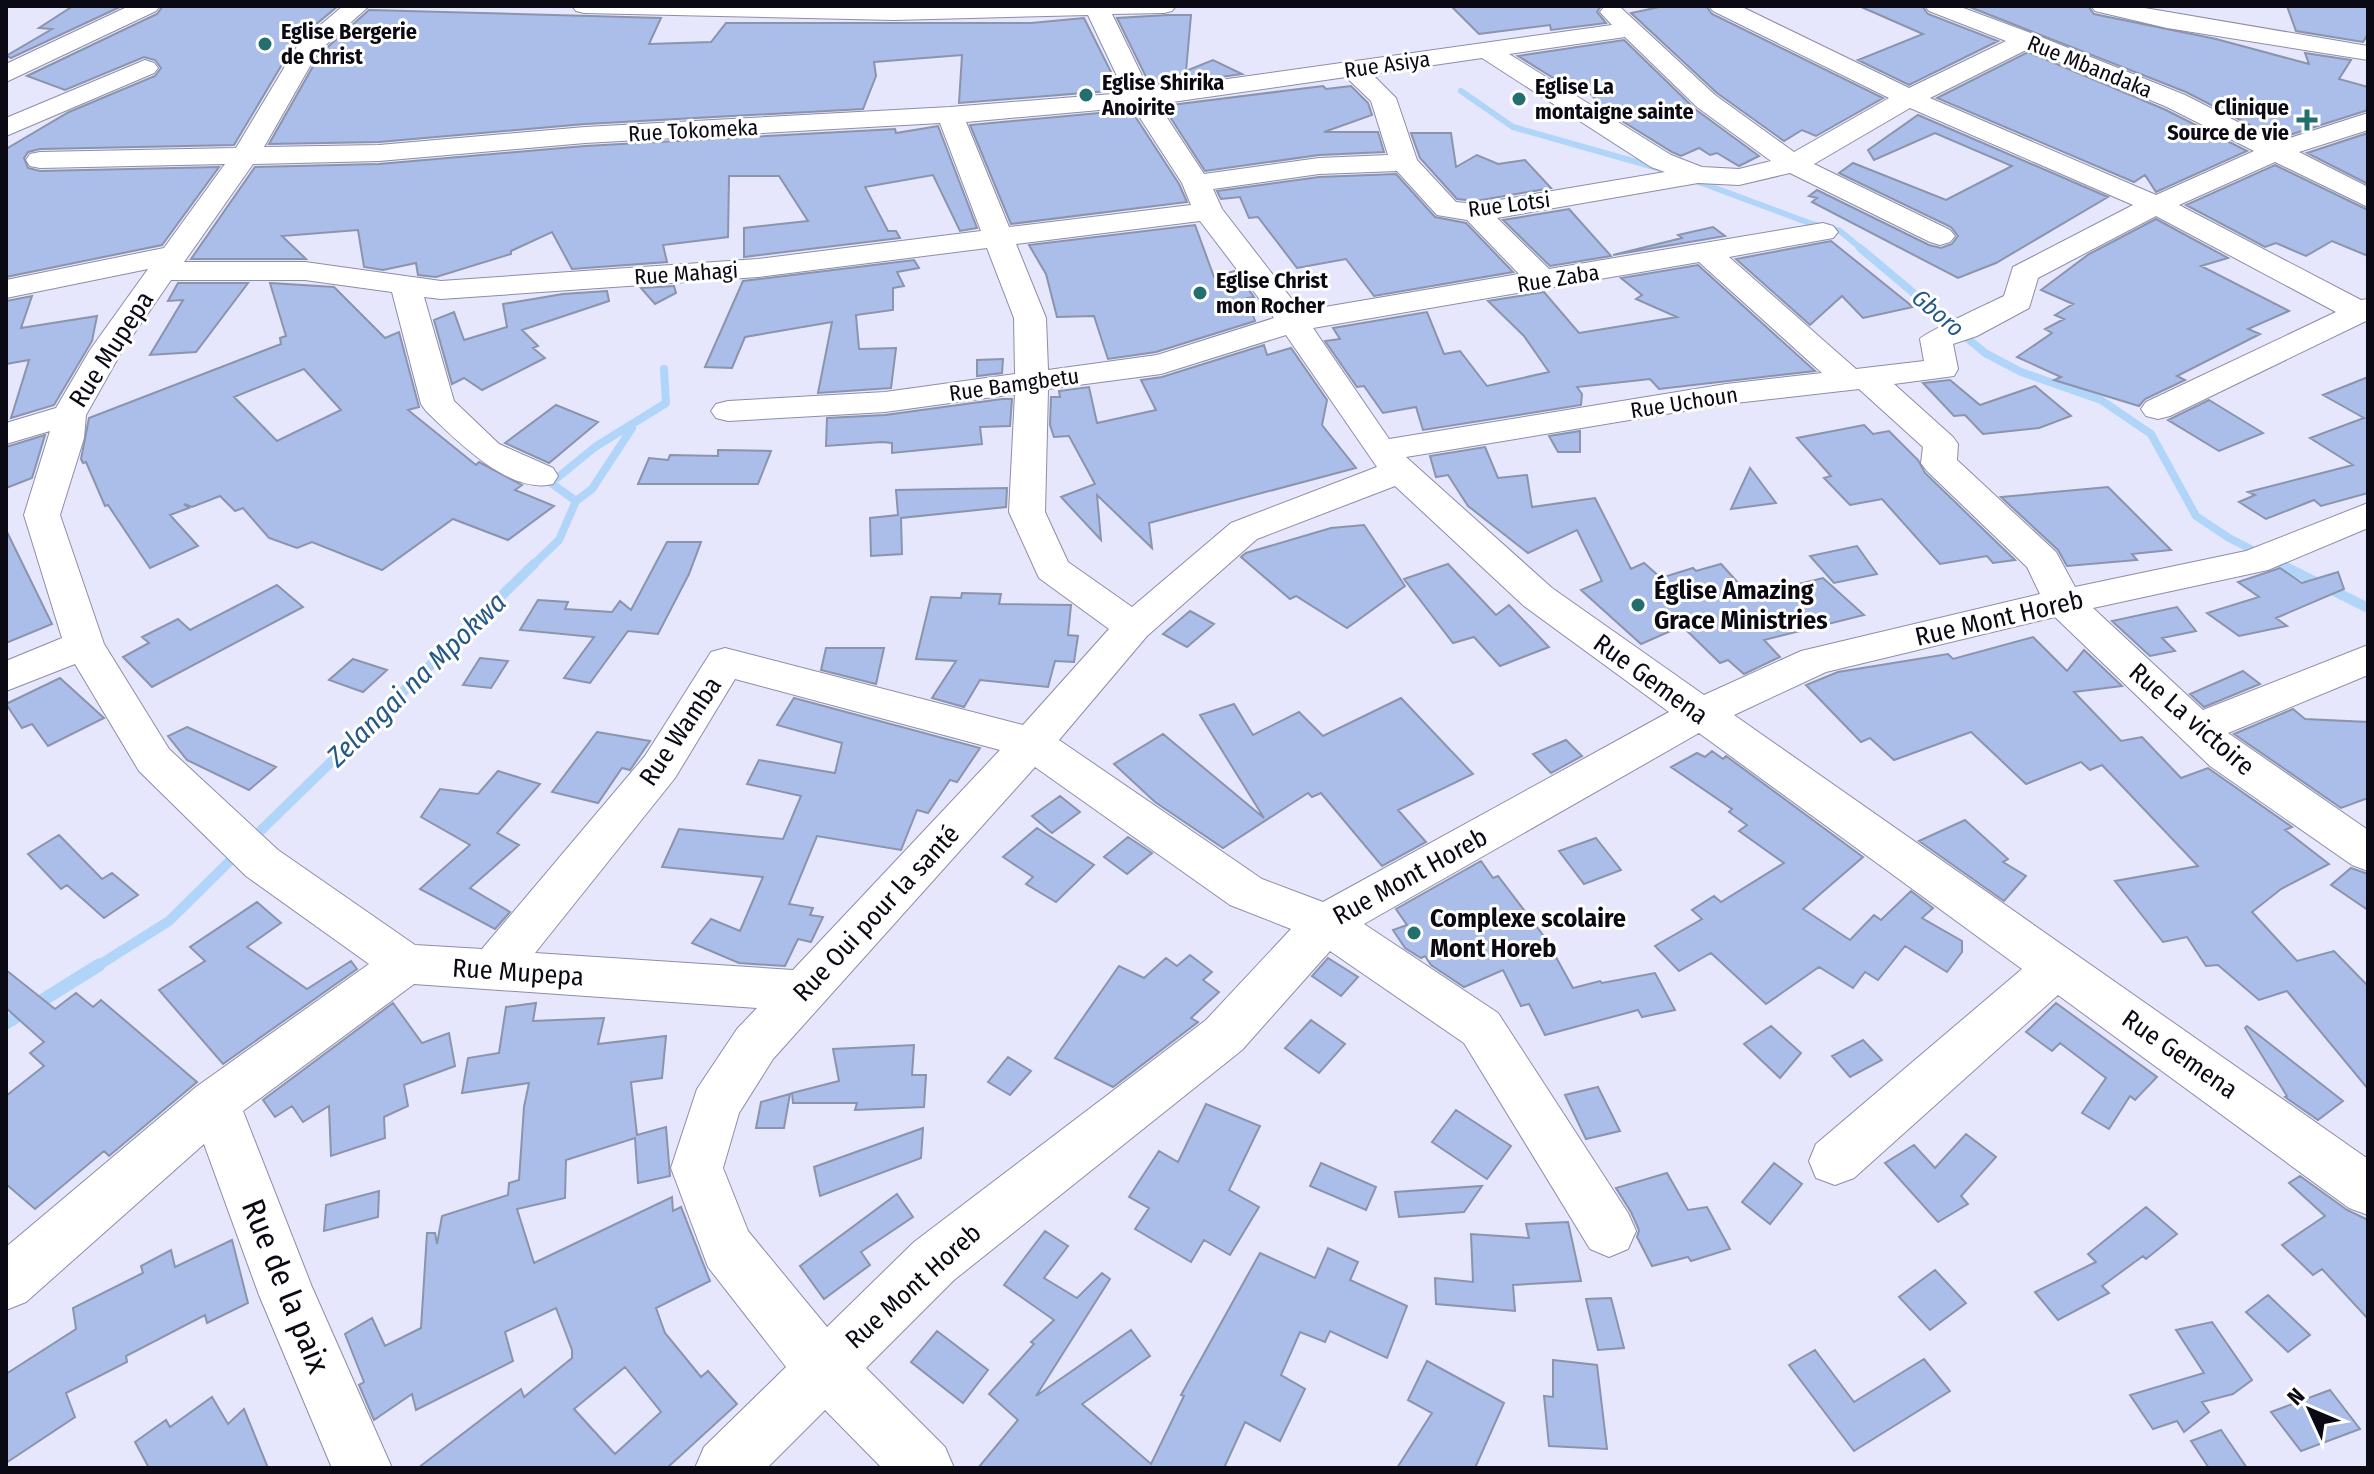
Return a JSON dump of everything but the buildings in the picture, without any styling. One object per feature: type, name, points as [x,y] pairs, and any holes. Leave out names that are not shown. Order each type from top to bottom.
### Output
[{"type":"street","points":[[6,74],[148,6]]},
{"type":"street","name":"Rue Mupepa","points":[[357,6],[308,48],[245,156],[106,350],[69,415],[67,438],[42,515],[84,645],[154,760],[249,852],[406,964],[804,991]]},
{"type":"street","points":[[584,6],[894,13],[1164,6]]},
{"type":"street","points":[[1605,6],[1633,29],[1706,101],[1793,164],[1940,236]]},
{"type":"street","points":[[1721,6],[1909,98],[2156,205],[2363,310]]},
{"type":"street","name":"Rue Mbandaka","points":[[1937,6],[2117,75],[2368,198]]},
{"type":"street","points":[[2103,6],[2172,13],[2368,53]]},
{"type":"street","name":"Rue Gemena","points":[[1089,8],[1202,197],[1390,461],[1538,597],[2368,1190]]},
{"type":"street","points":[[2117,75],[2172,13]]},
{"type":"street","name":"Rue Asiya","points":[[1141,99],[1633,29]]},
{"type":"street","points":[[1486,50],[1661,161],[1698,175],[1739,177],[1793,164],[1909,98],[2027,40]]},
{"type":"street","points":[[6,128],[145,68]]},
{"type":"street","points":[[1202,197],[1319,166],[1404,162],[1383,98],[1352,69]]},
{"type":"street","name":"Rue Tokomeka","points":[[40,160],[379,153],[585,135],[950,115],[1141,99]]},
{"type":"street","points":[[950,115],[1030,318],[1032,381],[1027,512],[1052,569],[1133,627]]},
{"type":"street","points":[[2156,205],[2276,151],[2368,121]]},
{"type":"street","name":"Rue Lotsi","points":[[1404,162],[1447,209],[1476,213],[1698,175]]},
{"type":"street","name":"Rue Mahagi","points":[[6,289],[168,263],[305,271],[441,290],[758,268],[996,238],[1202,197]]},
{"type":"street","name":"Rue Uchoun","points":[[1390,461],[1726,394],[1942,369],[1936,339],[1959,331],[2018,301],[2024,273],[2156,205]]},
{"type":"street","points":[[1476,213],[1542,280]]},
{"type":"street","name":"Rue Zaba","points":[[1293,322],[1708,254],[1823,232]]},
{"type":"street","points":[[1708,254],[1941,444],[1939,463],[2043,561],[2063,602]]},
{"type":"street","points":[[406,286],[438,404],[487,451],[540,476]]},
{"type":"street","points":[[2158,409],[2363,310]]},
{"type":"street","name":"Rue Bamgbetu","points":[[728,411],[885,402],[1161,364],[1293,322]]},
{"type":"street","points":[[6,434],[69,415]]},
{"type":"street","name":"Rue Oui pour la santé","points":[[924,1468],[823,1367],[727,1248],[697,1168],[715,1105],[755,1044],[1032,743],[1133,627],[1244,531],[1390,461]]},
{"type":"street","name":"Rue Mont Horeb","points":[[725,1468],[823,1367],[934,1261],[1224,1035],[1326,923],[1699,714],[1815,661],[2265,558],[2368,515]]},
{"type":"street","name":"Rue La victoire","points":[[2063,602],[2225,755],[2368,853]]},
{"type":"street","points":[[6,677],[84,645]]},
{"type":"street","points":[[2197,729],[2368,659]]},
{"type":"street","name":"Rue Wamba","points":[[493,970],[660,767],[725,662],[1032,743]]},
{"type":"street","points":[[1032,743],[1246,892],[1326,923],[1481,1028],[1609,1231]]},
{"type":"street","points":[[6,1283],[214,1103],[406,964]]},
{"type":"street","points":[[1835,1161],[2057,967]]},
{"type":"street","name":"Rue de la paix","points":[[214,1103],[287,1295],[362,1468]]},
{"type":"waterway","name":"Gboro","points":[[1461,91],[1513,127],[1661,169]]},
{"type":"waterway","name":"Gboro","points":[[1691,179],[1812,224],[1840,231],[1863,250]]},
{"type":"waterway","name":"Gboro","points":[[1860,248],[1985,353],[2021,372],[2101,400],[2151,434],[2196,516],[2229,538],[2284,566]]},
{"type":"waterway","name":"Zelangai na Mpokwa","points":[[576,501],[551,483],[595,447],[666,403],[664,369]]},
{"type":"waterway","name":"Zelangai na Mpokwa","points":[[576,501],[592,489],[632,428]]},
{"type":"waterway","name":"Zelangai na Mpokwa","points":[[532,566],[559,540],[576,501]]},
{"type":"waterway","name":"Zelangai na Mpokwa","points":[[249,842],[534,564]]},
{"type":"waterway","name":"Gboro","points":[[2280,564],[2284,566]]},
{"type":"waterway","name":"Gboro","points":[[2284,566],[2368,608]]},
{"type":"waterway","points":[[96,967],[169,921],[238,853]]},
{"type":"waterway","points":[[6,1023],[99,965]]},
{"type":"place","name":"Eglise Bergerie de Christ","points":[[265,44]]},
{"type":"place","name":"Eglise Shirika Anoirite","points":[[1086,95]]},
{"type":"place","name":"Eglise La montaigne sainte","points":[[1519,99]]},
{"type":"place","name":"Clinique Source de vie","points":[[2307,120]]},
{"type":"place","name":"Eglise Christ mon Rocher","points":[[1200,293]]},
{"type":"place","name":"Église Amazing Grace Ministries","points":[[1638,605]]},
{"type":"place","name":"Complexe scolaire Mont Horeb","points":[[1414,933]]}]
